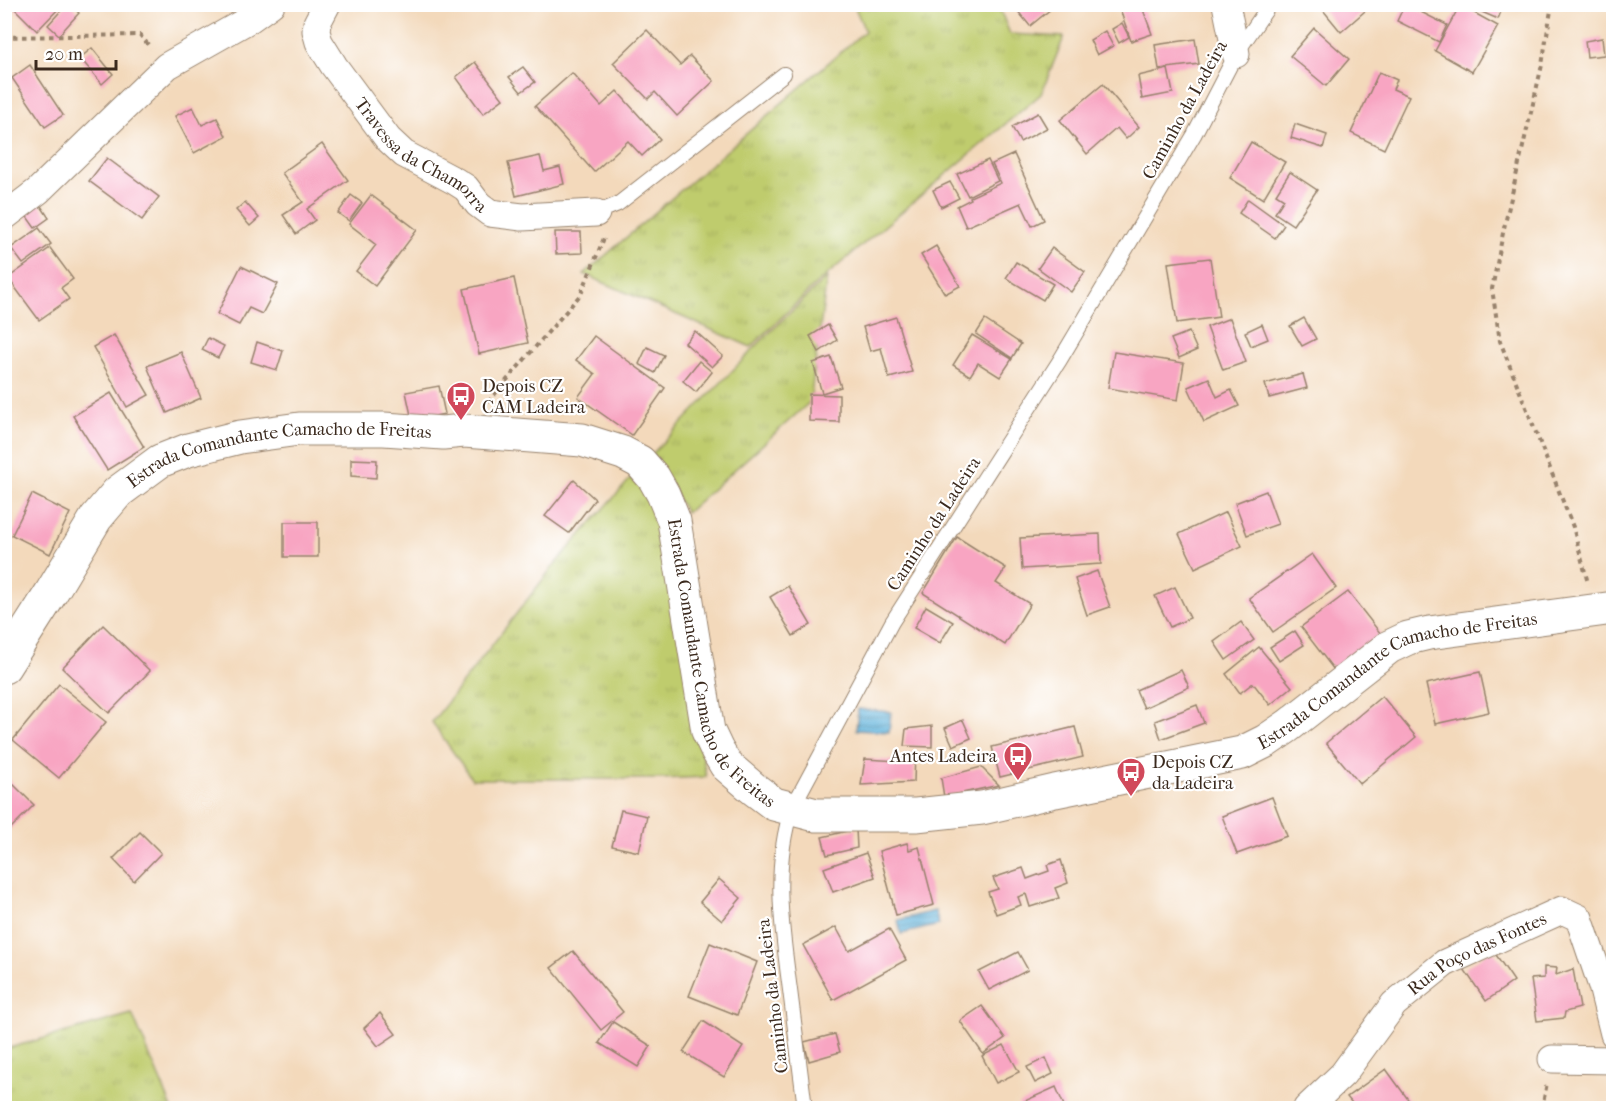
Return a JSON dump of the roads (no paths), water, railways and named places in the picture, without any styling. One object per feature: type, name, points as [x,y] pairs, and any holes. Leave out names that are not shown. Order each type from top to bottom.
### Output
[{"type":"main road","name":"Estrada Comandante Camacho de Freitas","points":[[4,667],[96,518],[118,492],[160,462],[188,450],[240,437],[299,429],[384,429],[443,433],[464,431],[582,440],[624,453],[640,462],[654,478],[674,521],[708,731],[717,750],[726,765],[774,804],[816,815],[916,815],[982,808],[1242,753],[1266,741],[1389,647],[1408,638],[1429,633],[1605,609]]},
{"type":"street","points":[[4,217],[38,191],[167,66],[272,4]]},
{"type":"street","name":"Travessa da Chamorra","points":[[327,4],[316,23],[320,42],[334,66],[388,139],[404,154],[466,188],[478,204],[490,213],[522,217],[607,209]]},
{"type":"street","points":[[1226,4],[1236,54]]},
{"type":"street","name":"Rua Poço das Fontes","points":[[1307,1108],[1343,1074],[1394,1004],[1445,963],[1562,910],[1579,918],[1602,986],[1614,1034]]},
{"type":"street","points":[[1552,1059],[1614,1060]]},
{"type":"lane","name":"Caminho da Ladeira","points":[[805,1108],[782,928],[781,864],[785,827],[792,808],[892,622],[1060,360],[1194,135],[1236,54],[1269,4]]},
{"type":"lane","points":[[607,209],[784,74]]},
{"type":"water","points":[[858,709],[891,712],[889,732],[856,730]]},
{"type":"water","points":[[935,911],[939,925],[901,934],[898,920]]},
{"type":"place","name":"Depois CZ CAM Ladeira","points":[[461,422]]},
{"type":"place","name":"Antes Ladeira","points":[[1018,782]]},
{"type":"place","name":"Depois CZ da Ladeira","points":[[1131,798]]}]
